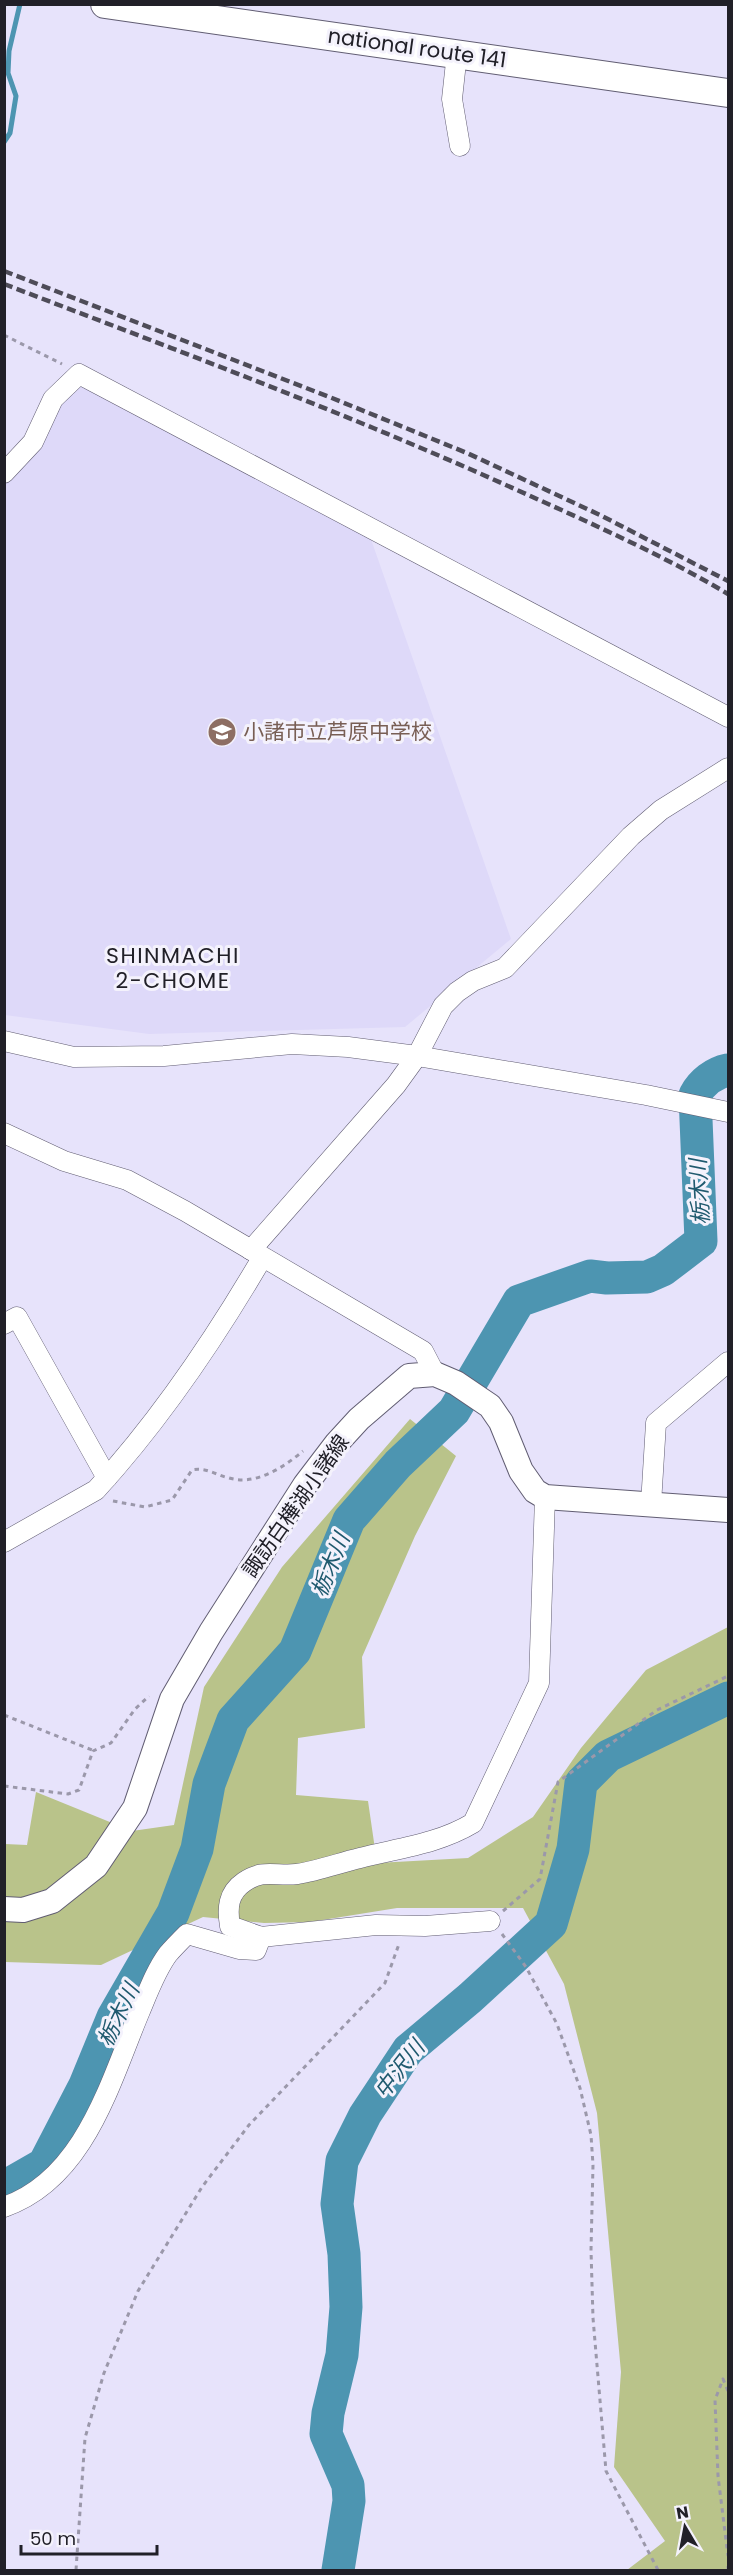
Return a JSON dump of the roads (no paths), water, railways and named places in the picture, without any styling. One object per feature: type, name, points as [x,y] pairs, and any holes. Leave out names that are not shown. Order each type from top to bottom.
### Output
[{"type":"highway","name":"national route 141","points":[[105,4],[729,93]]},
{"type":"main road","name":"諏訪白樺湖小諸線","points":[[4,1909],[23,1910],[52,1900],[96,1866],[135,1808],[172,1699],[178,1688],[211,1632],[293,1505],[337,1443],[359,1419],[409,1376],[435,1374]]},
{"type":"main road","points":[[435,1374],[456,1383],[490,1407],[501,1422],[521,1471],[535,1491],[545,1497],[729,1510]]},
{"type":"street","points":[[457,53],[452,99],[460,146]]},
{"type":"street","points":[[4,473],[33,442],[53,399],[79,374],[729,717]]},
{"type":"street","points":[[4,1542],[96,1490],[145,1434],[237,1299],[256,1254],[396,1085],[417,1056],[443,1006],[473,981],[505,968],[632,836],[661,810],[729,768]]},
{"type":"street","points":[[4,1041],[74,1057],[164,1056],[292,1044],[348,1047],[417,1056],[646,1095],[729,1112]]},
{"type":"street","points":[[4,1133],[64,1161],[128,1180],[423,1351],[435,1374]]},
{"type":"street","points":[[4,1324],[17,1317],[107,1478]]},
{"type":"street","points":[[651,1504],[656,1423],[729,1362]]},
{"type":"street","points":[[490,1921],[425,1926],[376,1925],[261,1937],[230,1926],[227,1911],[230,1898],[244,1882],[267,1872],[296,1875],[427,1844],[453,1835],[474,1824],[539,1683],[545,1497]]},
{"type":"street","points":[[4,2207],[20,2202],[59,2173],[77,2150],[100,2106],[152,1983],[168,1954],[187,1934],[239,1949],[256,1950],[261,1937]]},
{"type":"waterway","points":[[4,142],[10,133],[16,96],[8,73],[9,51],[20,4]]},
{"type":"waterway","name":"栃木川","points":[[4,2187],[44,2164],[85,2085],[113,2017],[173,1913],[197,1849],[209,1784],[233,1720],[295,1651],[349,1520],[398,1464],[454,1411],[519,1301],[590,1276],[647,1277],[663,1270],[701,1241],[695,1095],[709,1079],[728,1070]]},
{"type":"waterway","name":"中沢川","points":[[338,2570],[349,2501],[348,2485],[326,2434],[328,2413],[342,2355],[346,2307],[344,2254],[337,2204],[342,2161],[365,2115],[408,2050],[470,1998],[551,1924],[573,1849],[581,1783],[608,1756],[728,1698]]},
{"type":"railway","points":[[4,271],[467,453],[600,515],[728,581]]},
{"type":"railway","points":[[4,284],[262,383],[454,462],[624,539],[728,594]]},
{"type":"place","name":"小諸市立芦原中学校","points":[[222,732]]},
{"type":"district","name":"SHINMACHI 2-CHOME","points":[[173,968]]}]
